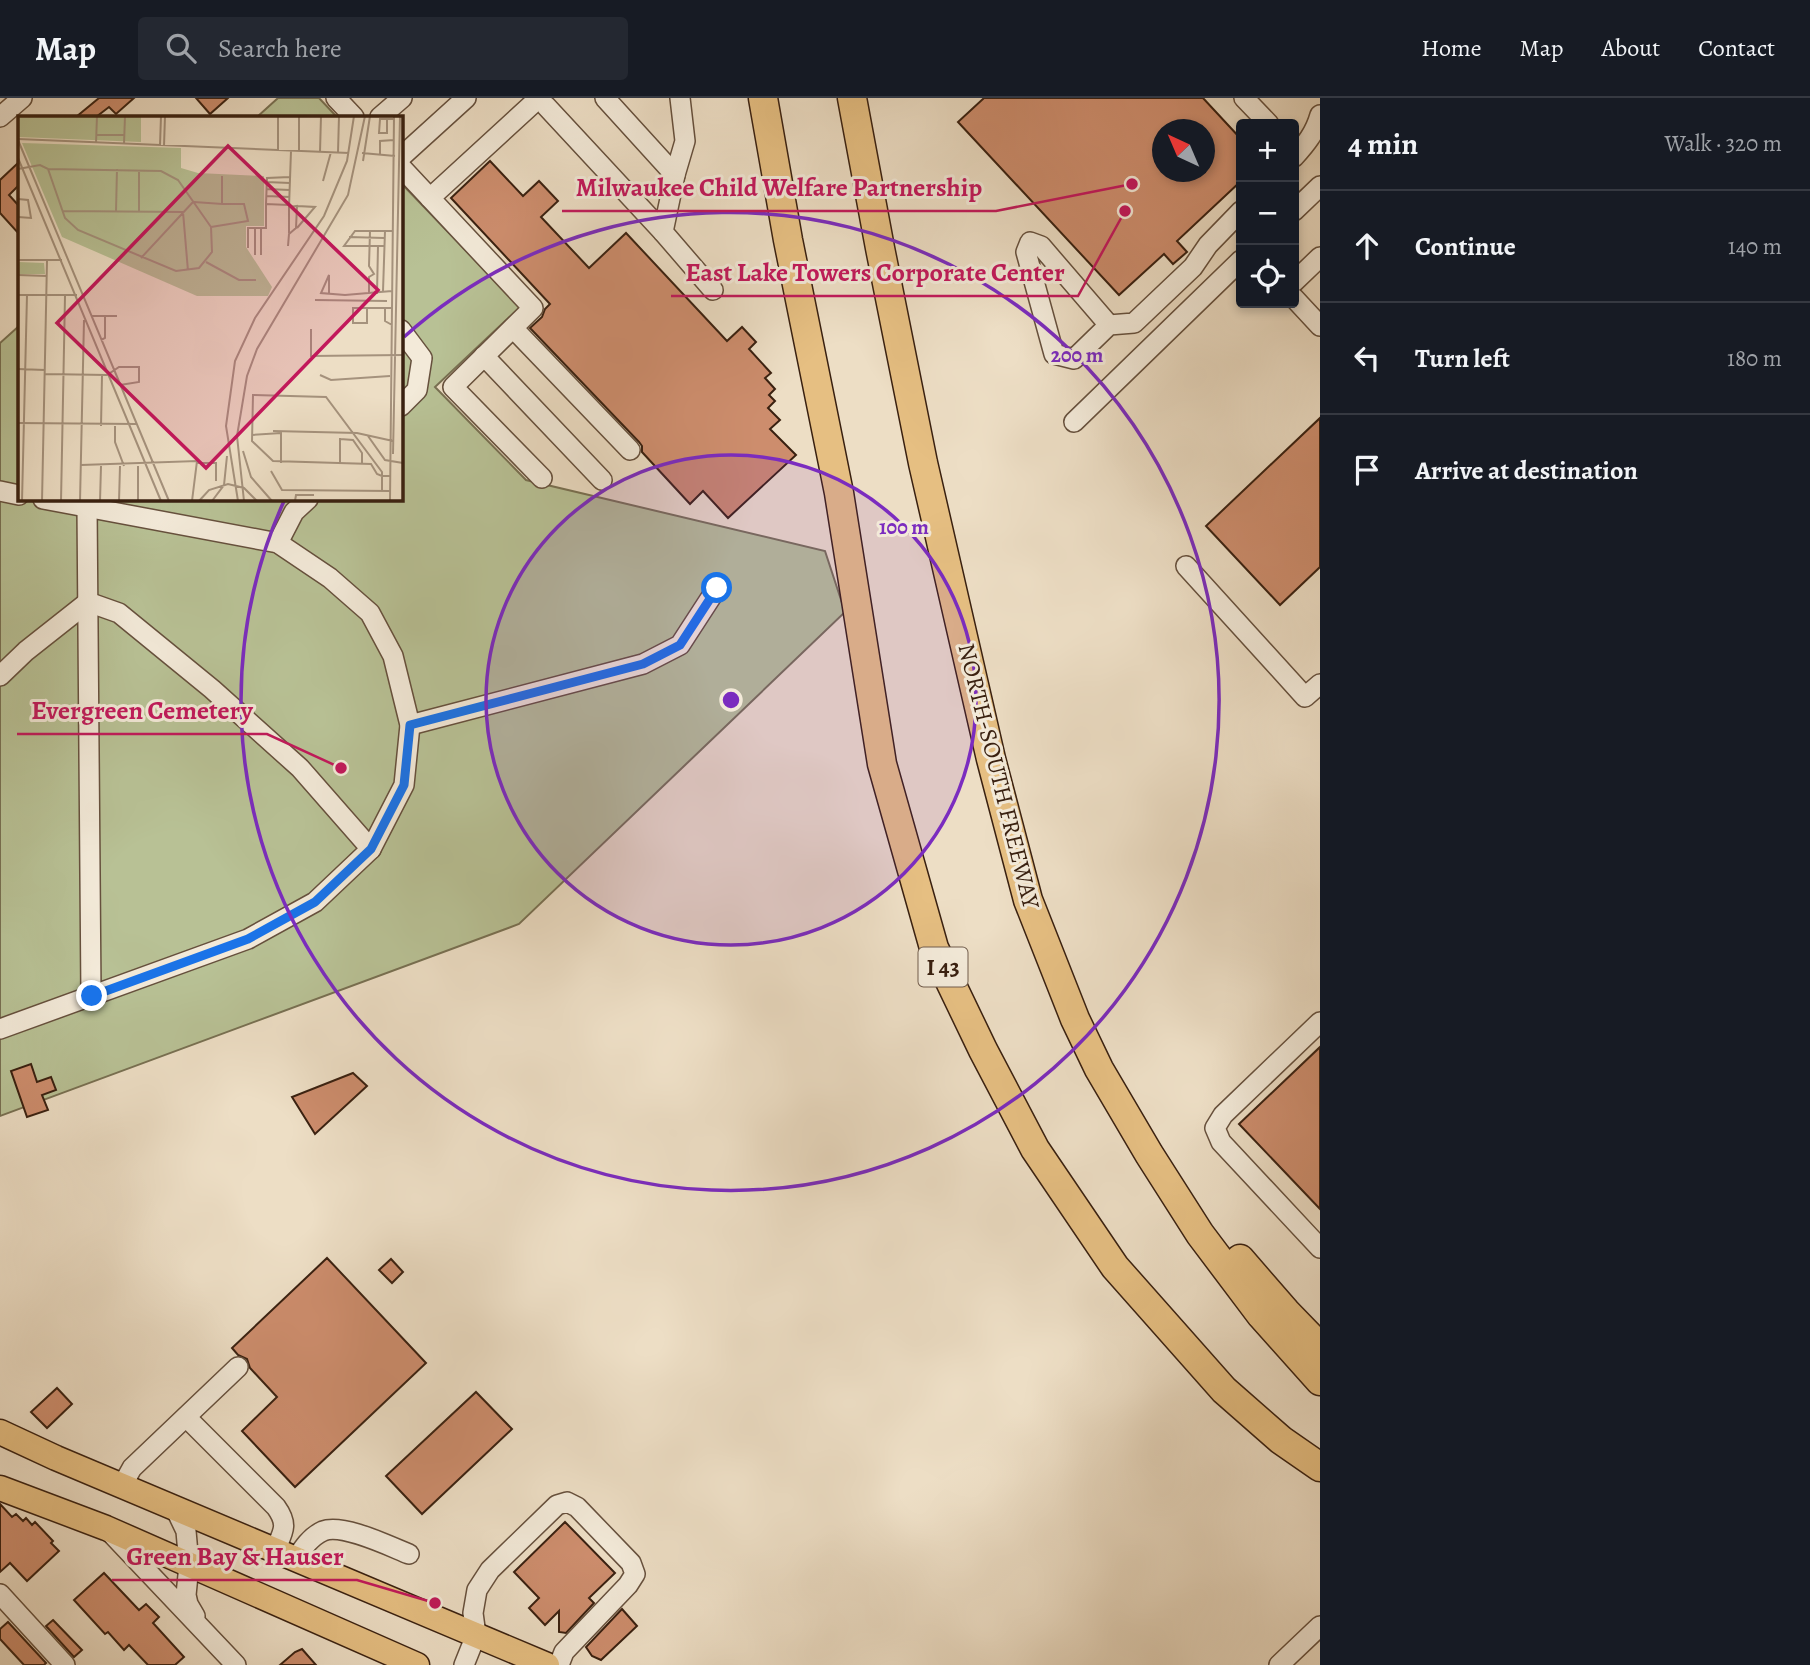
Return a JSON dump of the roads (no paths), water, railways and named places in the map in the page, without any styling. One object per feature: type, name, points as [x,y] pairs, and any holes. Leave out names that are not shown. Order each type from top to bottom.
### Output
[{"type":"highway","name":"I 43","points":[[763,98],[788,240],[839,493],[882,764],[934,948],[1035,1149],[1115,1267],[1224,1390],[1281,1440],[1320,1467]]},
{"type":"highway","name":"NORTH-SOUTH FREEWAY","points":[[852,98],[923,463],[1028,900],[1075,1019],[1099,1069],[1149,1154],[1200,1234],[1261,1315],[1320,1381]]},
{"type":"highway","points":[[1149,1154],[1286,1312],[1320,1347]]},
{"type":"highway","points":[[1281,1440],[1320,1477]]},
{"type":"main road","points":[[0,1432],[547,1665]]},
{"type":"main road","points":[[0,1488],[106,1528],[417,1665]]},
{"type":"street","points":[[0,117],[22,98]]},
{"type":"street","points":[[336,98],[353,116]]},
{"type":"street","points":[[381,116],[401,98]]},
{"type":"street","points":[[402,156],[466,98]]},
{"type":"street","points":[[605,98],[675,175]]},
{"type":"street","points":[[663,232],[685,141],[680,98]]},
{"type":"street","points":[[1244,98],[1264,119]]},
{"type":"street","points":[[1313,98],[1320,106]]},
{"type":"street","points":[[430,198],[544,100],[713,290]]},
{"type":"street","points":[[1299,150],[1309,141],[1320,115]]},
{"type":"street","points":[[402,168],[533,308],[453,387],[542,478]]},
{"type":"street","points":[[1299,206],[1320,186]]},
{"type":"street","points":[[1109,326],[1041,246],[1030,242],[1026,252],[1054,354],[1074,359],[1109,326],[1134,323],[1193,267],[1208,245],[1236,216]]},
{"type":"street","points":[[1299,277],[1320,257]]},
{"type":"street","points":[[1074,422],[1236,265]]},
{"type":"street","points":[[1299,303],[1320,326]]},
{"type":"street","points":[[1134,323],[1149,350]]},
{"type":"street","points":[[513,328],[630,450]]},
{"type":"street","points":[[402,331],[422,358],[417,390],[402,405]]},
{"type":"street","points":[[484,356],[602,481]]},
{"type":"street","points":[[0,491],[18,495]]},
{"type":"street","points":[[0,1029],[248,939],[315,902],[371,849],[404,785],[410,725],[393,656],[370,613],[330,578],[278,543],[49,500]]},
{"type":"street","points":[[87,506],[106,500]]},
{"type":"street","points":[[278,543],[294,512],[307,500]]},
{"type":"street","points":[[87,506],[92,996]]},
{"type":"street","points":[[1186,566],[1305,697],[1320,684]]},
{"type":"street","points":[[410,725],[643,664],[680,645],[717,588]]},
{"type":"street","points":[[0,676],[26,651],[88,602]]},
{"type":"street","points":[[88,602],[119,613],[212,689],[300,768],[371,849]]},
{"type":"street","points":[[1320,1022],[1223,1115],[1215,1128],[1221,1142],[1320,1248]]},
{"type":"street","points":[[122,1486],[132,1468],[238,1367]]},
{"type":"street","points":[[186,1417],[284,1518],[286,1555],[324,1531],[343,1529],[409,1554]]},
{"type":"street","points":[[464,1665],[476,1635],[473,1613],[477,1590],[489,1570],[556,1505],[567,1502],[577,1507],[631,1563],[635,1574],[628,1585],[564,1652],[559,1665]]},
{"type":"street","points":[[175,1508],[186,1531],[188,1604],[204,1632]]},
{"type":"street","points":[[106,1528],[236,1665]]},
{"type":"street","points":[[0,1594],[65,1665]]},
{"type":"street","points":[[1279,1665],[1320,1626]]},
{"type":"place","name":"Milwaukee Child Welfare Partnership","points":[[1132,184]]},
{"type":"place","name":"East Lake Towers Corporate Center","points":[[1125,211]]},
{"type":"place","name":"Evergreen Cemetery","points":[[341,768]]},
{"type":"place","name":"Green Bay & Hauser","points":[[435,1603]]}]
